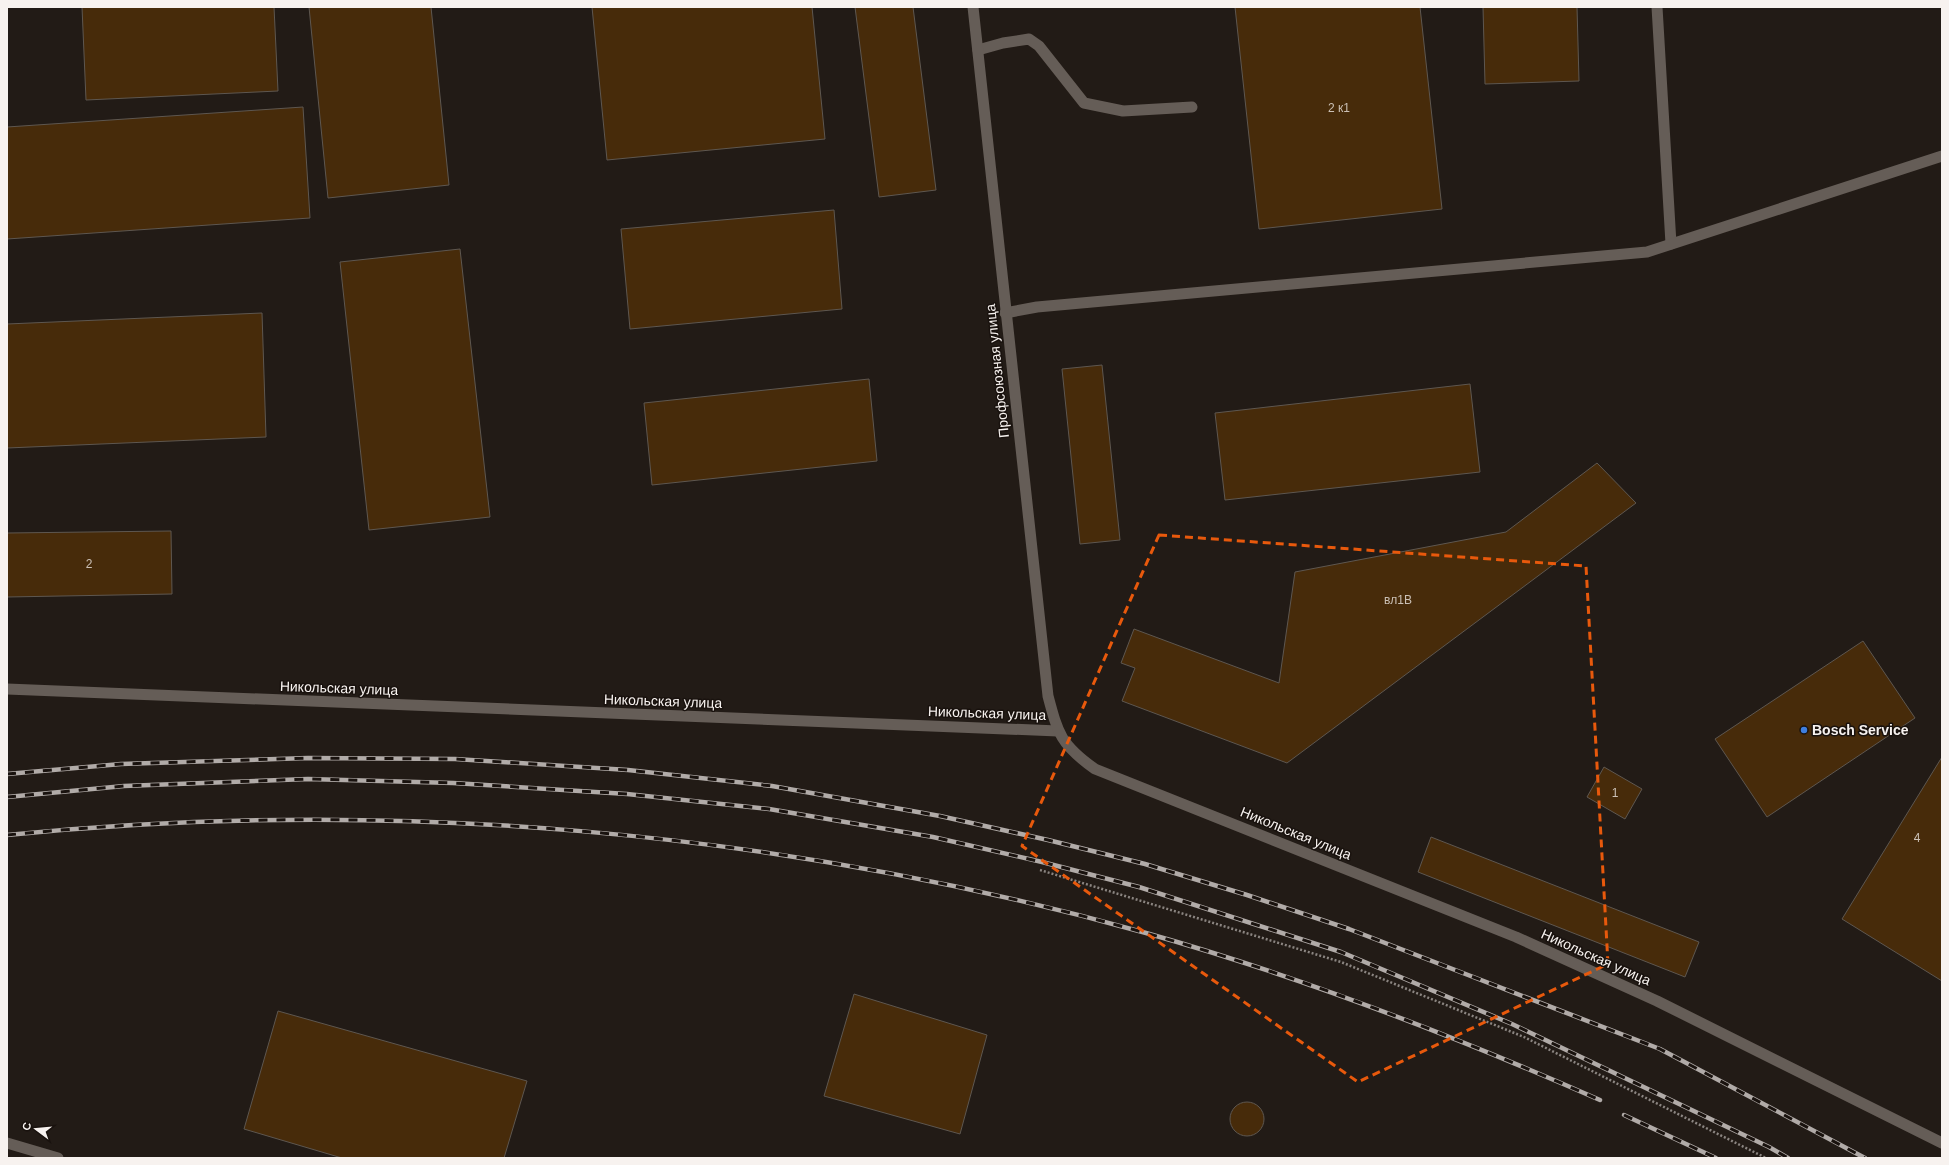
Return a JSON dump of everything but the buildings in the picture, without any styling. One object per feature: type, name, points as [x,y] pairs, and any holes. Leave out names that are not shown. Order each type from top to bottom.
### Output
[{"type":"street","name":"Профсоюзная улица","points":[[973,7],[1048,696],[1058,731]]},
{"type":"street","points":[[1657,7],[1671,244]]},
{"type":"street","points":[[978,50],[1029,40],[1039,46],[1084,103],[1123,111],[1192,107]]},
{"type":"street","points":[[1005,312],[1037,307],[1647,252],[1942,156]]},
{"type":"street","name":"Никольская улица","points":[[7,689],[1058,731],[1074,755],[1094,769],[1516,937],[1657,1001],[1942,1143]]},
{"type":"street","points":[[7,1143],[58,1158]]},
{"type":"path","points":[[1040,870],[1341,962],[1524,1037],[1766,1158]]},
{"type":"highlighted area","points":[[1159,535],[1586,566],[1608,964],[1358,1082],[1022,846]]},
{"type":"railway","points":[[7,774],[121,764],[308,758],[455,759],[628,770],[772,786],[940,816],[1048,840],[1145,864],[1247,895],[1349,929],[1660,1049],[1865,1158]]},
{"type":"railway","points":[[7,797],[124,786],[308,779],[453,783],[627,794],[769,809],[933,837],[1042,862],[1139,887],[1341,952],[1512,1024],[1769,1147],[1788,1158]]},
{"type":"railway","points":[[7,835],[150,824],[294,820],[438,822],[581,831],[724,847],[866,869],[1007,898],[1146,933],[1204,950],[1319,988],[1432,1030],[1600,1100]]},
{"type":"railway","points":[[1624,1115],[1716,1158]]},
{"type":"place","name":"Bosch Service","points":[[1804,730]]}]
